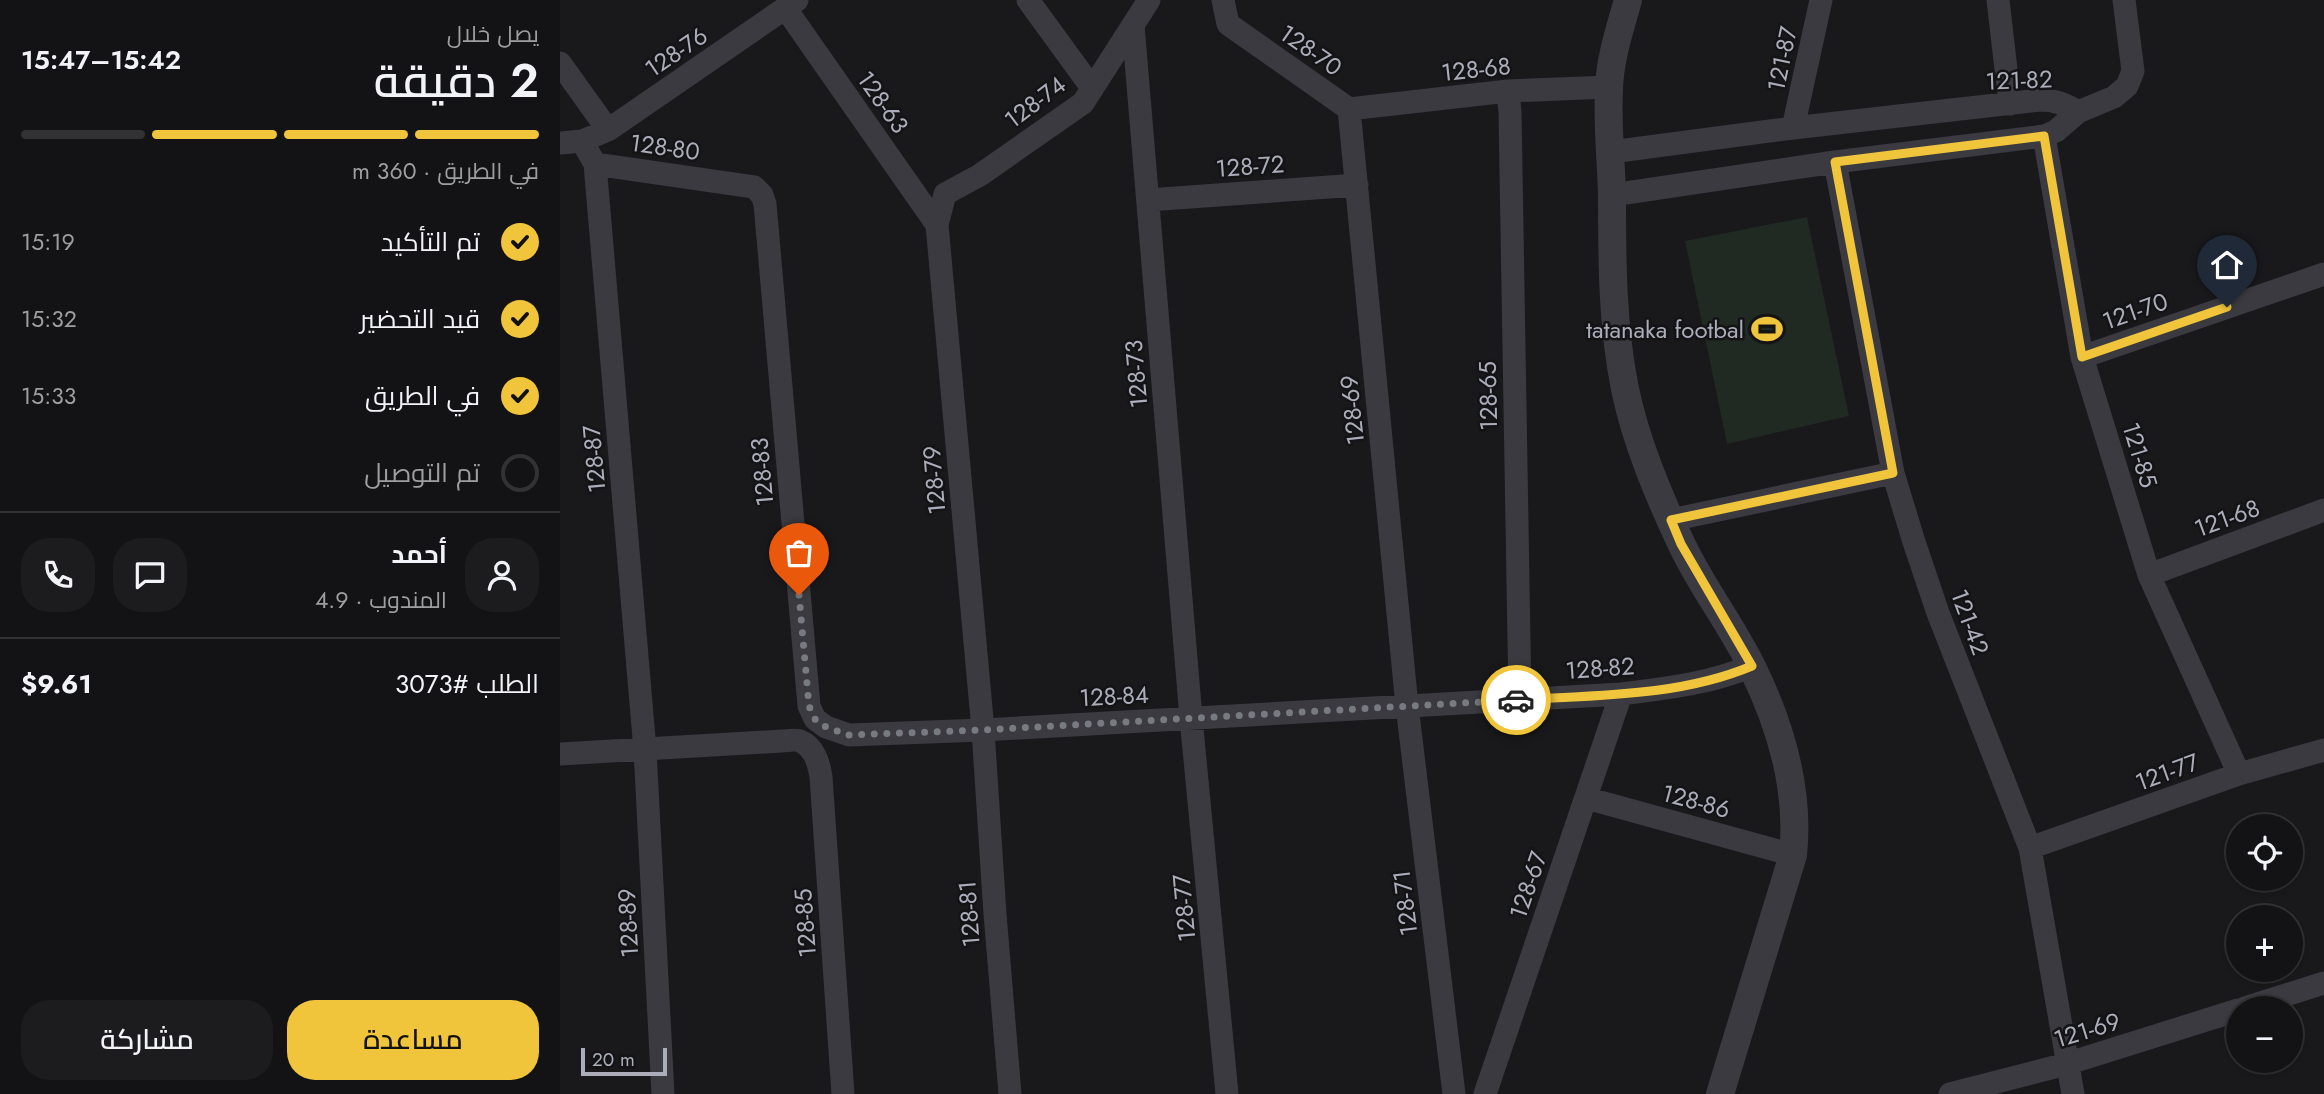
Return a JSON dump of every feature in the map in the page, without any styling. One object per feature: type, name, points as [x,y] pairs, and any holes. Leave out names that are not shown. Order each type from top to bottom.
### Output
[{"type":"street","points":[[1028,0],[1092,88]]},
{"type":"street","name":"128-74","points":[[937,225],[945,194],[979,175],[1083,103],[1149,0]]},
{"type":"street","name":"128-70","points":[[1223,0],[1228,24],[1349,109]]},
{"type":"street","points":[[1628,0],[1615,46],[1609,87],[1613,289],[1625,388],[1642,450],[1681,544],[1752,666],[1774,719],[1791,780],[1796,830],[1793,855],[1720,1094]]},
{"type":"street","name":"121-87","points":[[1793,128],[1821,0]]},
{"type":"street","points":[[1997,0],[2010,104]]},
{"type":"street","points":[[2078,112],[2114,97],[2131,79],[2133,71],[2124,0]]},
{"type":"street","name":"128-76","points":[[571,142],[608,130],[792,4]]},
{"type":"street","name":"128-63","points":[[792,4],[937,225]]},
{"type":"street","name":"128-73","points":[[1133,25],[1191,718]]},
{"type":"street","points":[[560,63],[608,130]]},
{"type":"street","name":"128-68","points":[[1349,109],[1508,91],[1609,87]]},
{"type":"street","name":"128-65","points":[[1508,91],[1520,700]]},
{"type":"street","name":"121-82","points":[[1611,152],[1793,128],[2052,100],[2078,112],[2056,131],[2044,136],[1835,162],[1612,195]]},
{"type":"street","name":"128-69","points":[[1349,109],[1407,706]]},
{"type":"street","name":"121-85","points":[[2044,136],[2082,357],[2149,575],[2239,774]]},
{"type":"street","name":"128-80","points":[[571,142],[595,164],[754,187],[762,195],[765,204]]},
{"type":"street","name":"121-42","points":[[1835,162],[1893,473],[1938,614],[2030,848],[2073,1094]]},
{"type":"street","name":"128-87","points":[[595,164],[645,750]]},
{"type":"street","name":"128-72","points":[[1148,200],[1357,185]]},
{"type":"street","name":"128-83","points":[[765,204],[809,706],[815,719],[826,727]]},
{"type":"street","name":"128-79","points":[[937,225],[983,730]]},
{"type":"street","name":"121-70","points":[[2082,357],[2324,274]]},
{"type":"street","points":[[1671,520],[1893,473]]},
{"type":"street","name":"121-68","points":[[2149,575],[2324,510]]},
{"type":"street","name":"128-82","points":[[1407,706],[1621,694],[1698,684],[1729,676],[1752,666]]},
{"type":"street","name":"128-67","points":[[1485,1094],[1621,694]]},
{"type":"street","name":"128-84","points":[[826,727],[849,735],[1407,706]]},
{"type":"street","name":"128-71","points":[[1407,706],[1454,1094]]},
{"type":"street","name":"128-77","points":[[1191,718],[1227,1094]]},
{"type":"street","name":"128-81","points":[[983,730],[1010,1094]]},
{"type":"street","name":"128-85","points":[[645,750],[800,741],[812,750],[819,763],[821,778],[843,1094]]},
{"type":"street","points":[[560,754],[645,750]]},
{"type":"street","name":"128-89","points":[[645,750],[663,1094]]},
{"type":"street","name":"121-77","points":[[2030,848],[2239,774],[2324,750]]},
{"type":"street","name":"128-86","points":[[1586,798],[1793,855]]},
{"type":"street","points":[[2283,996],[2324,983]]},
{"type":"street","name":"121-69","points":[[1950,1094],[2066,1064],[2226,1014]]},
{"type":"shaded area","name":"tatanaka footbal","points":[[1807,217],[1849,416],[1727,444],[1685,241]]},
{"type":"way so far","points":[[799,595],[809,706],[815,719],[826,727],[849,735],[1516,700]]},
{"type":"place","name":"tatanaka footbal","points":[[1767,329]]},
{"type":"route","points":[[1516,700],[1621,694],[1698,684],[1729,676],[1752,666],[1681,544],[1671,520],[1893,473],[1835,162],[2044,136],[2082,357],[2227,307]]}]
